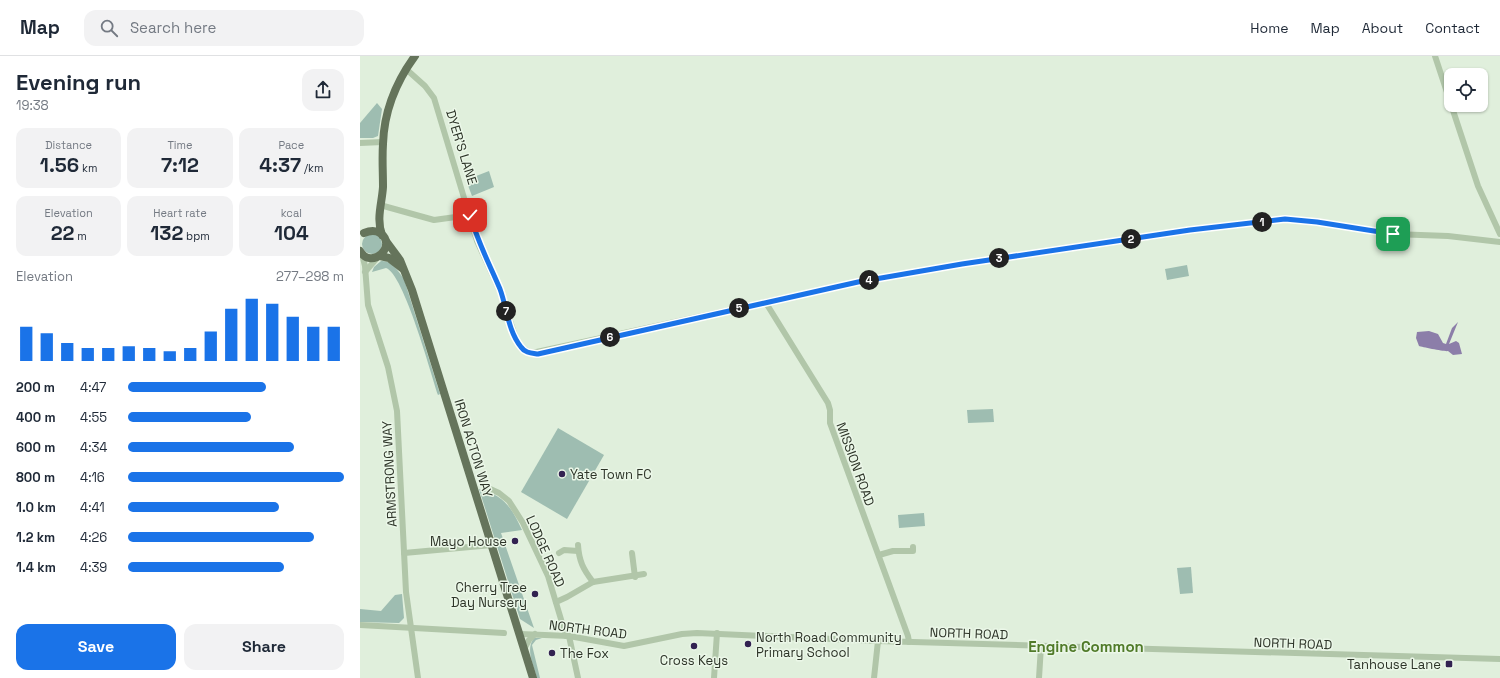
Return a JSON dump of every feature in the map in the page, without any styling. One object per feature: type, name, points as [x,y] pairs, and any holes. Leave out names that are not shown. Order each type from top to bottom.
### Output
[{"type":"main road","points":[[378,257],[385,250],[380,208],[383,183],[383,142],[386,118],[392,96],[406,69],[415,56]]},
{"type":"main road","points":[[362,235],[372,226],[380,208]]},
{"type":"main road","points":[[362,235],[373,231],[384,238]]},
{"type":"main road","name":"IRON ACTON WAY","points":[[384,238],[398,257],[412,290],[533,678]]},
{"type":"main road","points":[[361,252],[369,258],[378,257],[392,259],[404,270]]},
{"type":"street","points":[[1435,56],[1478,186],[1500,234]]},
{"type":"street","name":"DYER'S LANE","points":[[406,69],[425,86],[434,98],[477,241],[500,291],[513,331],[521,348],[526,352],[538,354],[858,282],[962,264],[1196,229],[1285,219],[1317,222],[1393,234],[1498,240]]},
{"type":"street","points":[[360,143],[383,142]]},
{"type":"street","points":[[380,208],[434,220],[470,215]]},
{"type":"street","name":"ARMSTRONG WAY","points":[[361,252],[365,272],[368,305],[388,367],[397,411],[404,553],[410,628],[418,678]]},
{"type":"street","points":[[365,272],[378,257]]},
{"type":"street","name":"MISSION ROAD","points":[[766,303],[828,403],[830,410],[829,421],[879,555],[909,642]]},
{"type":"street","name":"LODGE ROAD","points":[[488,488],[499,493],[515,509],[545,568],[568,636],[578,678]]},
{"type":"street","points":[[404,553],[492,545]]},
{"type":"street","points":[[879,555],[893,550],[913,551],[913,547]]},
{"type":"street","points":[[559,553],[564,550],[578,548],[579,560],[582,568],[593,582]]},
{"type":"street","points":[[632,553],[634,577]]},
{"type":"street","points":[[556,602],[567,598],[593,582],[634,577],[644,574]]},
{"type":"street","points":[[360,625],[504,633]]},
{"type":"street","points":[[714,678],[717,633]]},
{"type":"street","name":"NORTH ROAD","points":[[520,634],[568,636],[624,646],[682,634],[717,633],[878,641],[1500,659]]},
{"type":"street","name":"NORTH ROAD","points":[[524,649],[529,640],[535,634]]},
{"type":"street","points":[[874,678],[878,641]]},
{"type":"street","points":[[1039,678],[1041,646]]},
{"type":"green space","points":[[377,103],[382,109],[378,136],[373,138],[360,138],[360,123]]},
{"type":"green space","points":[[489,171],[494,187],[472,196],[466,180]]},
{"type":"green space","points":[[372,234],[379,237],[382,244],[379,251],[372,254],[365,251],[362,244],[365,237]]},
{"type":"green space","points":[[381,261],[392,264],[404,279],[440,394],[438,395],[409,305],[401,287],[393,274],[386,268],[372,272],[374,267]]},
{"type":"green space","points":[[1187,265],[1189,276],[1167,280],[1165,269]]},
{"type":"green space","points":[[993,409],[994,422],[968,423],[967,410]]},
{"type":"green space","name":"Yate Town FC","points":[[558,428],[604,455],[567,519],[521,492]]},
{"type":"green space","points":[[479,489],[501,499],[510,509],[522,530],[501,533],[534,628],[520,619]]},
{"type":"green space","points":[[924,513],[925,526],[899,528],[898,515]]},
{"type":"green space","points":[[1191,567],[1193,593],[1180,594],[1177,568]]},
{"type":"green space","points":[[402,594],[404,618],[399,623],[360,622],[360,609],[381,611],[395,595]]},
{"type":"green space","points":[[534,638],[542,638],[536,640],[532,645],[540,678],[537,678],[530,652],[531,642]]},
{"type":"shaded area","points":[[1458,322],[1449,344],[1456,341],[1459,343],[1462,354],[1453,355],[1448,351],[1419,346],[1416,338],[1417,332],[1429,331],[1438,334],[1443,343],[1446,344],[1452,328]]},
{"type":"place","name":"Yate Town FC","points":[[562,474]]},
{"type":"place","name":"Mayo House","points":[[515,541]]},
{"type":"place","name":"Cherry Tree Day Nursery","points":[[535,594]]},
{"type":"place","name":"North Road Community Primary School","points":[[748,644]]},
{"type":"place","name":"Cross Keys","points":[[694,646]]},
{"type":"place","name":"The Fox","points":[[552,653]]},
{"type":"place","name":"Tanhouse Lane","points":[[1449,664]]},
{"type":"district","name":"Engine Common","points":[[1086,647]]},
{"type":"route","points":[[470,215],[477,241],[500,291],[516,339],[521,348],[526,352],[538,354],[858,282],[962,264],[1190,230],[1285,219],[1317,222],[1393,234]]}]
